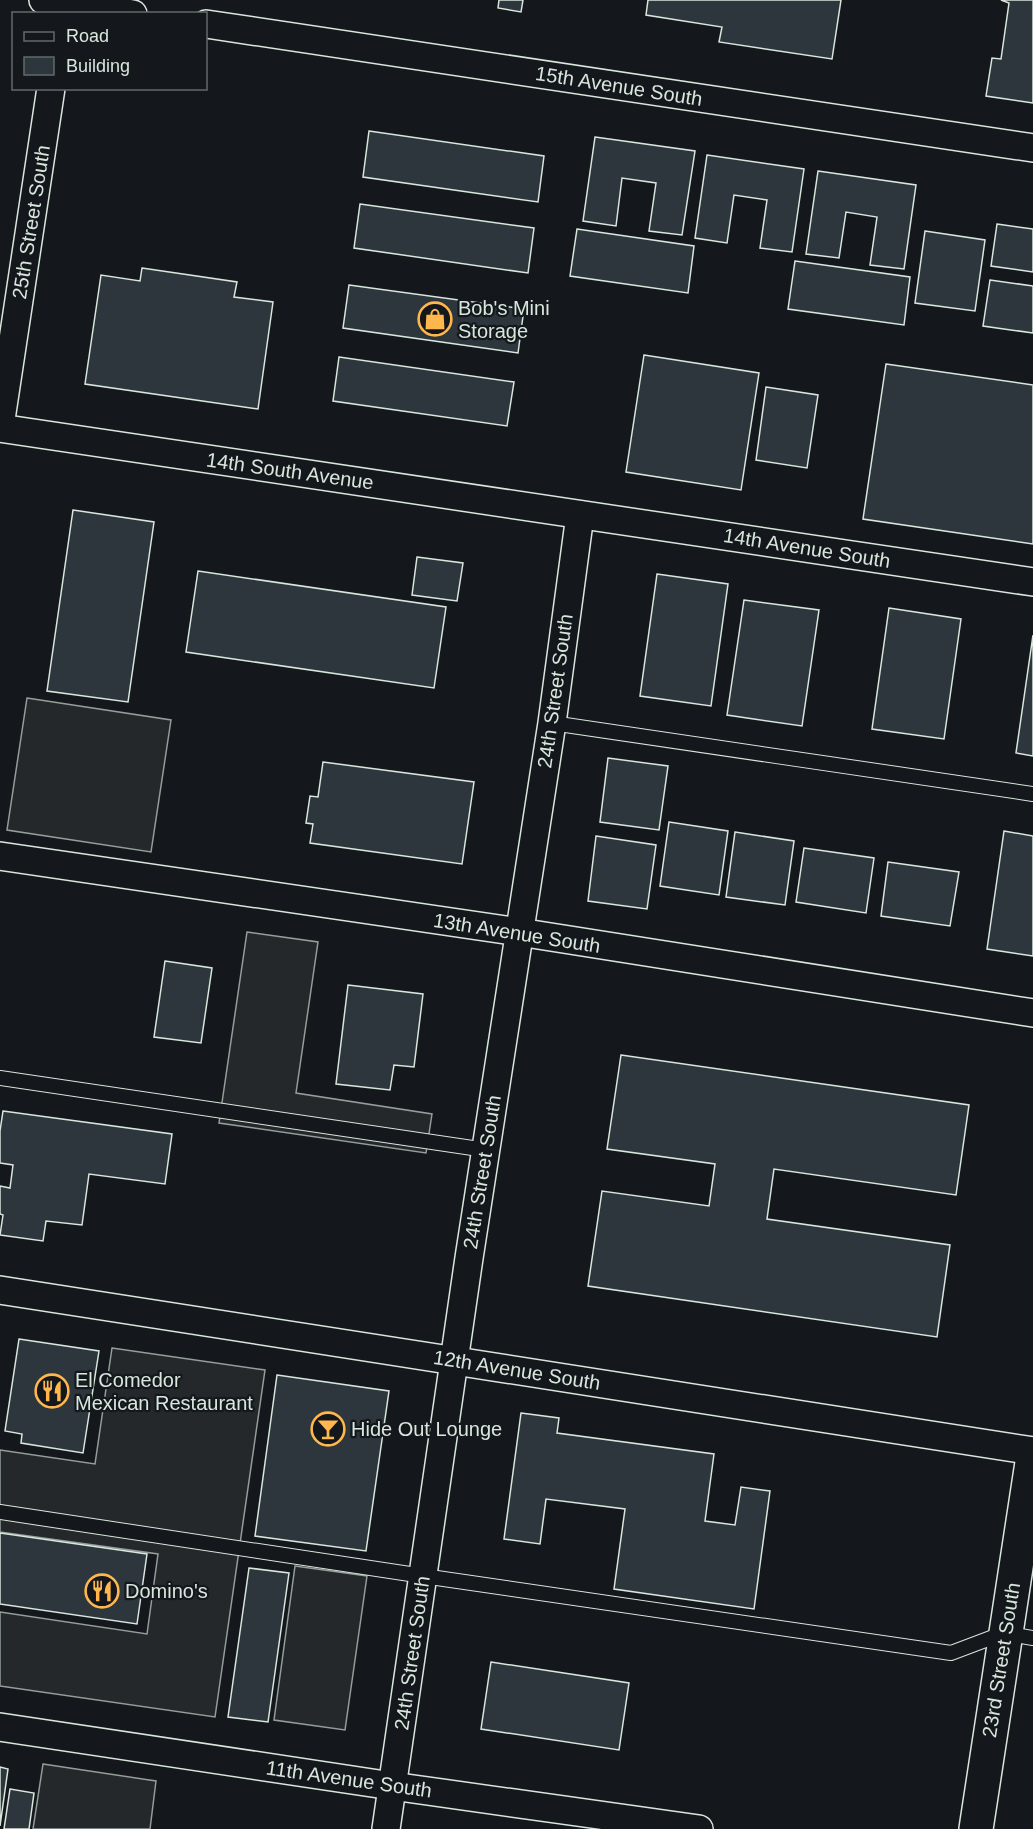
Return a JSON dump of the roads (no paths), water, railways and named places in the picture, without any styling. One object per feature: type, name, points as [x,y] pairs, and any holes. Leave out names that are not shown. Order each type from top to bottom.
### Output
[{"type":"street","points":[[57,6],[114,12]]},
{"type":"street","name":"15th Avenue South","points":[[207,24],[1033,148]]},
{"type":"street","name":"25th Street South","points":[[0,427],[51,90]]},
{"type":"street","name":"14th South Avenue","points":[[0,427],[580,515]]},
{"type":"street","name":"14th Avenue South","points":[[580,515],[1033,582]]},
{"type":"street","name":"24th Street South","points":[[386,1829],[454,1360],[552,723],[580,515]]},
{"type":"street","name":"13th Avenue South","points":[[0,856],[519,932],[1033,1013]]},
{"type":"street","name":"12th Avenue South","points":[[0,1290],[1033,1451]]},
{"type":"street","name":"23rd Street South","points":[[976,1829],[1019,1636],[1033,1456]]},
{"type":"street","name":"11th Avenue South","points":[[0,1727],[699,1829]]},
{"type":"lane","points":[[552,723],[1033,794]]},
{"type":"lane","points":[[0,1078],[486,1150]]},
{"type":"lane","points":[[0,1512],[951,1653],[1019,1636]]},
{"type":"place","name":"Bob's Mini Storage","points":[[435,319]]},
{"type":"place","name":"El Comedor Mexican Restaurant","points":[[52,1391]]},
{"type":"place","name":"Hide Out Lounge","points":[[328,1429]]},
{"type":"place","name":"Domino's","points":[[102,1591]]}]
